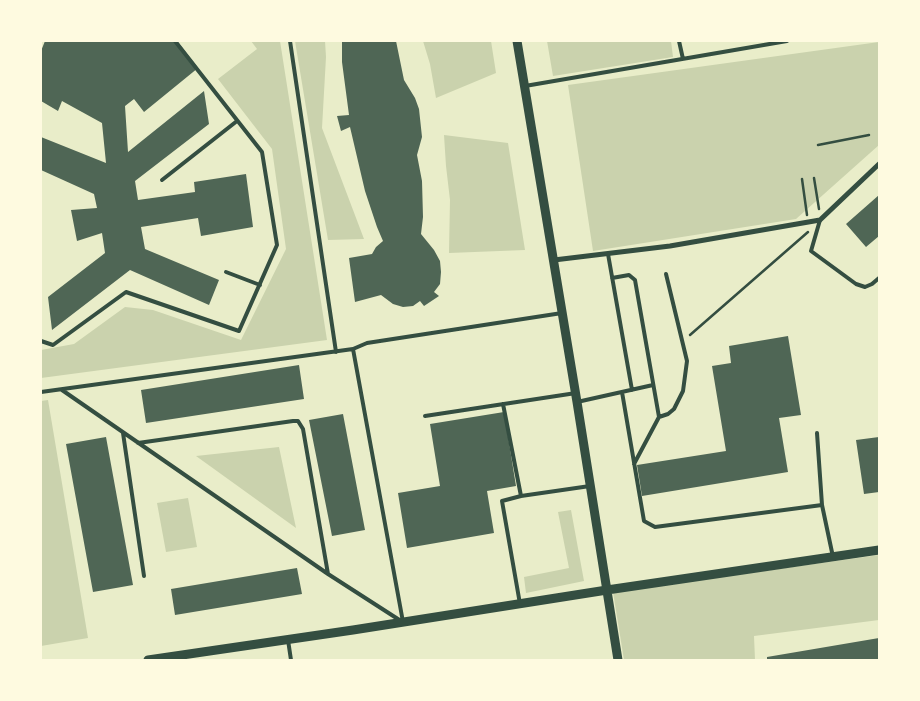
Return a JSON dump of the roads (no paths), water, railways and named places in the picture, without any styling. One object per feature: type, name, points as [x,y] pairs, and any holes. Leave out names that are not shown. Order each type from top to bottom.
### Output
[{"type":"street","points":[[518,41],[618,660]]},
{"type":"street","points":[[554,260],[670,246],[820,220],[879,164]]},
{"type":"street","points":[[148,660],[879,550]]},
{"type":"lane","points":[[41,341],[54,345],[126,292],[239,331],[260,285],[277,245],[262,152],[175,41]]},
{"type":"lane","points":[[290,41],[336,352]]},
{"type":"lane","points":[[679,41],[683,59]]},
{"type":"lane","points":[[525,86],[787,41]]},
{"type":"lane","points":[[162,180],[237,121]]},
{"type":"lane","points":[[820,220],[812,250],[856,284],[865,287],[879,278]]},
{"type":"lane","points":[[608,254],[632,390]]},
{"type":"lane","points":[[226,272],[260,285]]},
{"type":"lane","points":[[659,417],[668,414],[674,409],[683,391],[687,361],[683,341],[676,322],[666,274]]},
{"type":"lane","points":[[612,278],[629,275],[635,280],[659,417],[633,465]]},
{"type":"lane","points":[[41,392],[336,352],[353,349],[367,343],[562,314]]},
{"type":"lane","points":[[353,349],[403,622]]},
{"type":"lane","points":[[425,416],[503,404],[622,392],[653,385]]},
{"type":"lane","points":[[62,390],[328,574],[403,622]]},
{"type":"lane","points":[[622,392],[633,465],[644,520],[654,527],[822,505]]},
{"type":"lane","points":[[503,404],[521,496]]},
{"type":"lane","points":[[138,443],[298,421],[303,429],[328,574]]},
{"type":"lane","points":[[123,433],[144,576]]},
{"type":"lane","points":[[817,433],[822,505],[833,557]]},
{"type":"lane","points":[[520,604],[502,501],[521,496],[590,486]]},
{"type":"lane","points":[[288,640],[291,660]]}]
